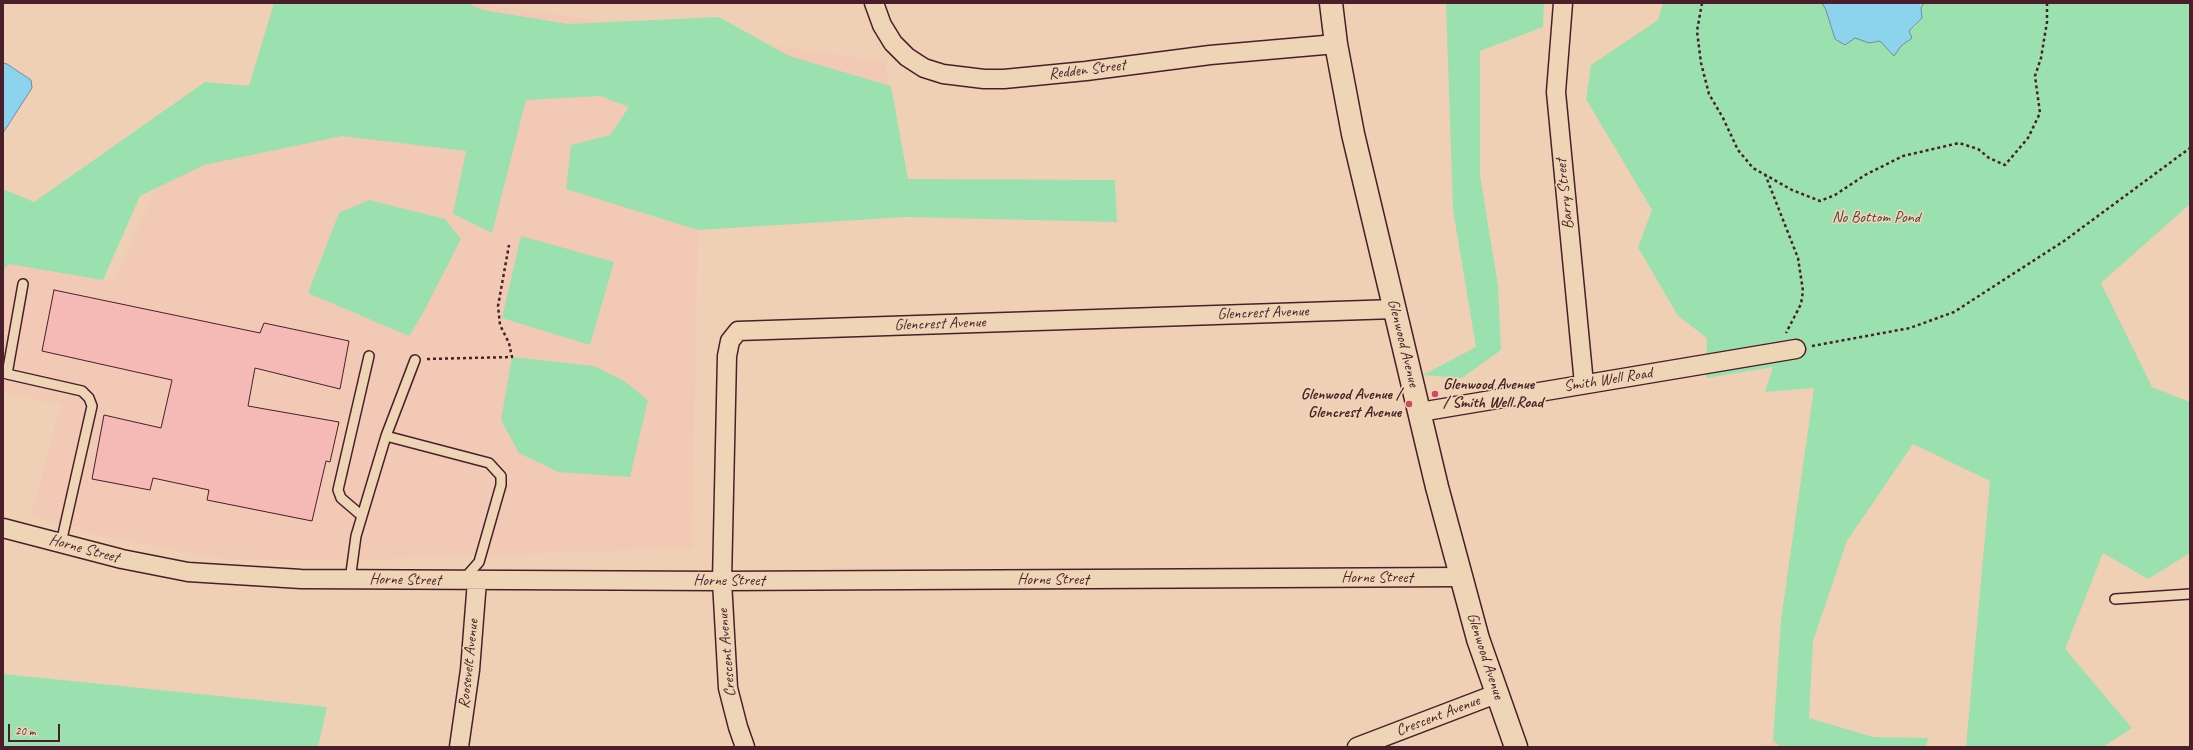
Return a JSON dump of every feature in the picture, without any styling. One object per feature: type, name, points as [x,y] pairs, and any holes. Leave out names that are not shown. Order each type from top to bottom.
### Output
[{"type":"street","name":"Redden Street","points":[[874,3],[882,25],[893,43],[907,58],[924,68],[943,74],[984,79],[1004,79],[1086,71],[1210,54],[1336,44]]},
{"type":"street","name":"Glenwood Avenue","points":[[1331,3],[1336,44],[1353,134],[1394,309],[1460,577],[1496,694],[1516,747]]},
{"type":"street","name":"Barry Street","points":[[1563,3],[1556,92],[1584,384]]},
{"type":"street","name":"Glencrest Avenue","points":[[722,581],[727,356],[730,341],[738,331],[1394,309]]},
{"type":"street","name":"Smith Well Road","points":[[1420,412],[1796,349]]},
{"type":"street","name":"Horne Street","points":[[3,528],[122,559],[188,572],[301,579],[722,581],[1460,577]]},
{"type":"street","name":"Roosevelt Avenue","points":[[459,747],[470,670],[470,580]]},
{"type":"street","name":"Crescent Avenue","points":[[722,581],[728,688],[745,747]]},
{"type":"street","name":"Crescent Avenue","points":[[1357,747],[1496,694]]},
{"type":"lane","points":[[23,284],[7,374],[82,392],[89,398],[92,406],[60,543]]},
{"type":"lane","points":[[362,516],[341,498],[338,490],[370,356]]},
{"type":"lane","points":[[350,580],[356,536],[386,436],[415,360]]},
{"type":"lane","points":[[386,436],[489,463],[501,476],[500,491],[479,562],[470,580]]},
{"type":"lane","points":[[2115,599],[2190,594]]},
{"type":"path","points":[[1702,3],[1697,31],[1700,63],[1709,94],[1723,118],[1738,150],[1753,168],[1792,190],[1820,201],[1835,195],[1865,175],[1903,156],[1958,143],[1978,149],[1989,158],[2005,165],[2028,138],[2040,113],[2035,76],[2042,58],[2047,22],[2047,3]]},
{"type":"path","points":[[1796,349],[1910,328],[1954,312],[2064,241],[2130,194],[2190,148]]},
{"type":"path","points":[[1764,173],[1798,258],[1803,290],[1801,304],[1776,352]]},
{"type":"path","points":[[415,360],[512,356],[509,343],[500,325],[498,306],[509,245]]},
{"type":"shaded area","points":[[274,3],[476,3],[886,62],[904,217],[698,230],[692,548],[326,561],[222,559],[91,534],[31,515],[61,405],[3,392],[3,258],[113,282],[205,82],[249,86]]},
{"type":"shaded area","points":[[1773,741],[1781,747],[1758,747]]},
{"type":"green space","points":[[274,3],[467,3],[483,10],[568,24],[719,17],[789,56],[891,86],[908,179],[1115,180],[1117,222],[904,217],[698,230],[566,189],[571,145],[610,135],[629,107],[600,96],[526,100],[492,233],[453,214],[466,151],[342,136],[204,165],[140,196],[103,280],[9,264],[3,270],[3,189],[34,202],[205,82],[249,86]]},
{"type":"green space","points":[[1446,3],[1544,3],[1543,27],[1480,51],[1480,175],[1498,286],[1501,350],[1462,378],[1423,375],[1476,347],[1453,210]]},
{"type":"green space","name":"No Bottom Pond","points":[[1663,3],[1822,3],[1826,10],[1835,39],[1855,38],[1869,43],[1880,41],[1901,46],[1907,42],[1909,31],[1916,26],[1924,3],[2190,3],[2190,204],[2101,283],[2152,387],[2190,402],[2190,553],[2148,579],[2103,553],[2065,649],[2132,728],[2103,747],[1966,747],[1990,481],[1913,444],[1847,541],[1813,641],[1809,718],[1873,737],[1928,738],[1926,747],[1781,747],[1773,741],[1781,620],[1814,388],[1765,392],[1773,367],[1706,378],[1707,338],[1678,316],[1638,247],[1652,210],[1586,99],[1591,65],[1658,20]]},
{"type":"green space","points":[[369,200],[445,219],[461,239],[422,315],[409,336],[308,293],[339,213]]},
{"type":"green space","points":[[521,236],[614,262],[590,345],[502,318]]},
{"type":"green space","points":[[512,357],[594,366],[624,381],[648,400],[630,477],[558,472],[519,453],[501,420]]},
{"type":"green space","points":[[3,674],[327,707],[318,747],[3,747]]},
{"type":"water","points":[[1822,3],[1924,3],[1921,8],[1922,18],[1909,31],[1912,38],[1901,46],[1894,56],[1880,41],[1869,43],[1855,38],[1845,45],[1835,39],[1826,10]]},
{"type":"water","points":[[3,63],[7,64],[31,80],[32,88],[3,133]]},
{"type":"building","points":[[54,290],[260,333],[264,323],[349,341],[340,389],[255,368],[248,406],[339,422],[330,462],[326,461],[312,521],[207,500],[209,490],[153,478],[150,490],[92,479],[104,415],[161,428],[172,380],[42,351]]},
{"type":"place","name":"Glenwood Avenue / Smith Well Road","points":[[1435,394]]},
{"type":"place","name":"Glenwood Avenue / Glencrest Avenue","points":[[1409,404]]}]
